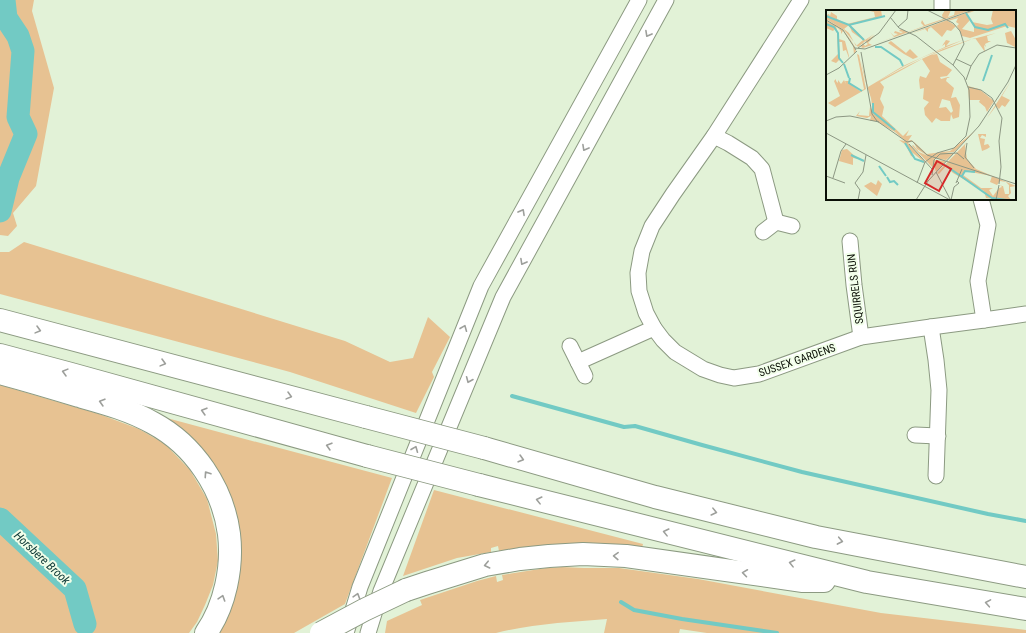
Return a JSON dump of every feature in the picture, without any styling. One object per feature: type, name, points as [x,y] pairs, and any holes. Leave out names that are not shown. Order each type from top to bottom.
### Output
[{"type":"highway","points":[[0,320],[484,448],[655,497],[816,537],[1026,577]]},
{"type":"highway","points":[[0,355],[367,456],[867,582],[1026,609]]},
{"type":"highway","points":[[0,373],[114,406],[153,422],[169,432],[198,460],[210,477],[219,495],[226,514],[230,543],[230,562],[223,596],[217,613],[206,633]]},
{"type":"highway","points":[[321,633],[406,590],[433,580],[485,565],[549,556],[583,554],[626,556],[803,581],[867,582]]},
{"type":"street","points":[[346,633],[360,587],[481,286],[639,0]]},
{"type":"street","points":[[368,633],[381,592],[503,297],[666,0]]},
{"type":"street","name":"SUSSEX GARDENS","points":[[801,0],[714,136],[652,226],[642,252],[638,273],[639,291],[646,314],[654,328],[675,352],[703,369],[734,378],[759,374],[861,337],[1026,314]]},
{"type":"street","points":[[714,136],[752,158],[762,169],[776,222]]},
{"type":"street","points":[[981,200],[988,225],[978,281],[984,320]]},
{"type":"street","points":[[776,222],[792,226]]},
{"type":"street","points":[[763,232],[776,222]]},
{"type":"street","name":"SQUIRRELS RUN","points":[[850,241],[861,337]]},
{"type":"street","points":[[931,327],[939,390],[936,476]]},
{"type":"street","points":[[578,362],[654,328]]},
{"type":"street","points":[[570,346],[585,376]]},
{"type":"street","points":[[915,435],[938,436]]},
{"type":"shaded area","points":[[0,0],[34,0],[32,11],[54,88],[36,186],[13,213],[17,226],[8,236],[0,235]]},
{"type":"shaded area","points":[[24,242],[345,341],[390,362],[413,358],[428,317],[450,337],[432,372],[434,377],[416,413],[290,372],[0,294],[0,252],[9,252]]},
{"type":"shaded area","points":[[0,385],[99,414],[139,429],[165,444],[190,470],[207,499],[216,534],[218,561],[213,585],[205,605],[197,622],[189,633],[0,633]]},
{"type":"shaded area","points":[[137,410],[392,478],[345,604],[294,633],[213,633],[225,495]]},
{"type":"shaded area","points":[[434,490],[643,544],[642,548],[516,549],[499,551],[498,546],[491,548],[491,552],[457,558],[403,576]]},
{"type":"shaded area","points":[[562,567],[619,568],[698,579],[881,613],[1026,630],[1026,633],[707,633],[680,629],[679,633],[604,633],[607,619],[537,625],[496,633],[385,633],[387,621],[422,605],[420,600],[496,576],[497,582],[503,580],[502,575]]},
{"type":"waterway","name":"Horsbere Brook","points":[[0,211],[8,178],[26,134],[18,117],[23,51],[18,36],[6,18],[4,0]]},
{"type":"waterway","points":[[512,396],[624,427],[635,426],[802,472],[988,514],[1026,521]]},
{"type":"waterway","name":"Horsbere Brook","points":[[0,519],[75,589],[85,624]]},
{"type":"waterway","points":[[621,602],[634,610],[682,619],[777,633]]}]
